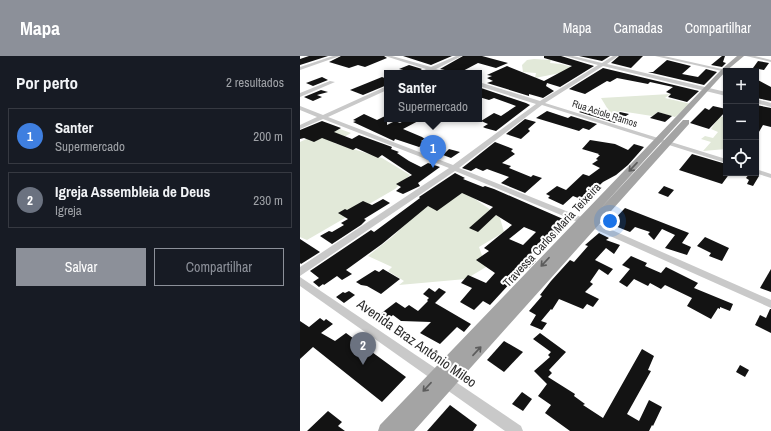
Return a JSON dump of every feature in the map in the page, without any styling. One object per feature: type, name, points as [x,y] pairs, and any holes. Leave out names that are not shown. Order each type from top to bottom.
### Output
[{"type":"main road","name":"Travessa Carlos Maria Teixeira","points":[[731,68],[742,57]]},
{"type":"main road","name":"Travessa Carlos Maria Teixeira","points":[[386,431],[442,379],[723,76]]},
{"type":"main road","name":"Travessa Carlos Maria Teixeira","points":[[403,431],[442,379]]},
{"type":"street","points":[[300,69],[338,56]]},
{"type":"street","points":[[387,56],[434,70]]},
{"type":"street","points":[[431,69],[460,56]]},
{"type":"street","points":[[567,56],[723,93]]},
{"type":"street","points":[[300,272],[454,168],[542,104],[616,56]]},
{"type":"street","points":[[658,56],[723,71]]},
{"type":"street","points":[[742,57],[771,61]]},
{"type":"street","points":[[300,95],[332,82]]},
{"type":"street","name":"Rua Aciole Ramos","points":[[482,85],[723,161]]},
{"type":"street","points":[[300,127],[384,89]]},
{"type":"street","points":[[759,102],[771,105]]},
{"type":"street","points":[[300,108],[454,168],[588,223],[771,304]]},
{"type":"street","points":[[759,172],[771,176]]},
{"type":"street","name":"Avenida Braz Antônio Mileo","points":[[300,281],[516,431]]},
{"type":"green space","points":[[527,60],[551,60],[550,63],[575,68],[565,72],[535,78],[536,73],[523,72],[522,65]]},
{"type":"green space","points":[[670,94],[665,98],[691,104],[675,117],[658,112],[652,116],[620,111],[612,116],[601,98]]},
{"type":"green space","points":[[717,115],[723,117],[723,149],[703,151],[711,142],[701,139],[705,136],[713,138],[718,132],[711,129],[717,120]]},
{"type":"green space","points":[[340,129],[351,133],[334,143],[382,158],[410,175],[395,189],[307,240],[300,237],[300,142],[317,134],[323,136]]},
{"type":"green space","points":[[456,186],[500,218],[504,232],[479,247],[486,267],[466,279],[399,285],[404,281],[388,271],[392,267],[368,256],[392,237],[425,206]]},
{"type":"building","points":[[309,56],[328,56],[300,65],[300,59]]},
{"type":"building","points":[[341,56],[384,56],[387,58],[365,67],[358,65],[349,68],[329,62]]},
{"type":"building","points":[[403,56],[452,56],[431,65]]},
{"type":"building","points":[[463,56],[482,56],[508,63],[496,68],[478,63],[465,70],[440,69]]},
{"type":"building","points":[[544,56],[561,56],[594,66],[560,87],[547,83],[546,86],[554,91],[543,98],[529,94],[529,96],[487,83],[493,81],[487,78],[492,76],[487,75],[507,66],[544,81],[572,66],[544,58]]},
{"type":"building","points":[[579,56],[610,56],[602,61]]},
{"type":"building","points":[[619,56],[643,56],[631,68],[611,63]]},
{"type":"building","points":[[722,56],[725,56],[723,62],[726,63],[722,67],[711,65]]},
{"type":"building","points":[[667,60],[691,66],[682,74],[698,77],[706,69],[717,72],[704,85],[648,72],[653,72]]},
{"type":"building","points":[[758,61],[769,63],[764,70],[753,68]]},
{"type":"building","points":[[409,65],[422,69],[403,70],[399,69]]},
{"type":"building","points":[[603,68],[699,91],[687,102],[668,97],[671,94],[666,92],[673,87],[650,82],[648,84],[617,78],[610,82],[607,81],[585,94],[569,89]]},
{"type":"building","points":[[322,77],[328,80],[313,86],[306,83]]},
{"type":"building","points":[[382,77],[384,78],[384,86],[363,95],[350,90]]},
{"type":"building","points":[[759,81],[771,87],[771,101],[759,99]]},
{"type":"building","points":[[482,88],[530,105],[496,131],[483,127],[488,124],[482,120],[494,113],[501,116],[516,106],[494,98],[489,100],[482,98]]},
{"type":"building","points":[[321,90],[328,92],[317,95],[322,97],[313,101],[304,97]]},
{"type":"building","points":[[589,106],[615,116],[620,112],[629,114],[615,123],[579,112]]},
{"type":"building","points":[[713,106],[723,108],[723,114],[709,129],[690,123],[705,108],[709,110]]},
{"type":"building","points":[[759,106],[771,108],[771,127],[763,125],[759,132]]},
{"type":"building","points":[[547,111],[568,118],[571,116],[597,124],[589,130],[583,128],[579,131],[536,118]]},
{"type":"building","points":[[658,112],[672,116],[665,122],[650,118]]},
{"type":"building","points":[[364,114],[377,120],[384,116],[384,122],[387,122],[387,125],[393,122],[416,122],[403,129],[422,137],[425,139],[421,141],[426,143],[419,147],[395,139],[394,141],[353,122],[356,121],[353,120]]},
{"type":"building","points":[[525,119],[536,122],[528,129],[530,131],[521,139],[506,134]]},
{"type":"building","points":[[322,121],[341,128],[334,132],[352,139],[359,135],[392,147],[391,149],[399,152],[397,153],[421,167],[428,163],[440,167],[418,183],[420,186],[403,194],[396,191],[401,187],[396,184],[412,175],[382,155],[378,158],[356,148],[353,150],[322,138],[314,142],[304,138],[300,139],[300,130]]},
{"type":"building","points":[[590,140],[615,144],[628,150],[634,144],[644,147],[628,165],[616,175],[603,182],[589,195],[594,197],[588,202],[573,196],[563,205],[548,198],[550,196],[546,194],[557,186],[566,190],[583,174],[589,176],[600,168],[592,164],[598,160],[596,159],[600,155],[582,149]]},
{"type":"building","points":[[495,142],[513,149],[511,151],[515,154],[502,163],[511,166],[509,168],[531,177],[533,175],[542,178],[525,193],[501,183],[509,177],[487,169],[483,171],[476,168],[471,171],[462,168]]},
{"type":"building","points":[[449,149],[460,152],[451,158],[443,155]]},
{"type":"building","points":[[692,154],[723,163],[723,176],[728,176],[722,184],[679,170]]},
{"type":"building","points":[[455,173],[465,178],[463,179],[483,187],[485,186],[494,189],[570,222],[548,245],[543,242],[528,257],[536,261],[529,268],[526,266],[490,305],[483,301],[474,310],[460,302],[472,288],[461,283],[468,275],[486,283],[495,273],[476,260],[489,251],[484,248],[512,225],[496,215],[478,232],[469,228],[493,207],[462,193],[437,211],[428,206],[382,244],[346,270],[352,274],[342,280],[337,276],[319,287],[313,282],[319,278],[310,271],[371,230],[374,232],[420,198],[419,197]],"holes":[[[524,227],[536,232],[523,245],[509,239]]]},
{"type":"building","points":[[748,176],[759,176],[753,186],[747,184],[749,180],[746,178]]},
{"type":"building","points":[[664,186],[674,190],[668,197],[658,193]]},
{"type":"building","points":[[383,199],[390,203],[364,219],[366,220],[361,225],[332,244],[320,236],[329,231],[332,232],[344,225],[341,223],[348,219],[338,213],[363,201],[372,205]]},
{"type":"building","points":[[625,208],[689,233],[682,243],[691,247],[687,255],[665,248],[675,235],[662,229],[654,240],[648,234],[650,232],[635,227],[630,232],[610,224]]},
{"type":"building","points":[[599,233],[609,238],[606,240],[620,245],[614,254],[606,248],[595,260],[613,269],[608,275],[599,269],[590,282],[593,284],[585,292],[599,299],[593,307],[587,304],[583,309],[559,299],[552,310],[551,309],[541,321],[547,323],[542,330],[530,325],[536,315],[529,311],[542,296],[540,295],[570,260],[574,262],[588,246],[585,245]]},
{"type":"building","points":[[705,237],[729,248],[722,261],[709,256],[711,253],[697,246]]},
{"type":"building","points":[[300,239],[320,252],[301,264],[300,263]]},
{"type":"building","points":[[631,256],[647,263],[645,266],[661,273],[666,267],[698,283],[694,288],[733,304],[730,311],[720,307],[711,319],[687,306],[692,298],[665,285],[661,289],[650,283],[648,286],[634,279],[627,287],[619,282],[630,269],[622,265]]},
{"type":"building","points":[[383,269],[400,279],[381,294],[356,282],[375,270],[379,272]]},
{"type":"building","points":[[771,269],[771,292],[760,288]]},
{"type":"building","points":[[429,288],[435,292],[439,288],[446,292],[435,303],[471,324],[464,332],[457,327],[440,344],[420,333],[431,322],[401,321],[393,315],[387,320],[384,319],[380,322],[375,318],[396,302],[405,308],[409,305],[418,311],[428,301],[427,300],[429,298],[423,294]]},
{"type":"building","points":[[349,291],[355,295],[344,303],[336,297],[343,292],[345,293]]},
{"type":"building","points":[[770,309],[771,333],[755,325],[760,315],[766,318]]},
{"type":"building","points":[[320,318],[324,321],[326,319],[333,324],[321,333],[335,341],[346,333],[406,377],[382,402],[313,347],[300,359],[300,321],[309,327]]},
{"type":"building","points":[[540,333],[566,352],[549,370],[552,373],[548,377],[575,394],[574,396],[585,404],[583,405],[603,418],[642,349],[654,356],[648,370],[651,371],[627,414],[639,421],[649,400],[662,407],[649,431],[570,431],[545,413],[551,405],[538,396],[547,384],[534,371],[550,357],[548,355],[551,352],[533,339]]},
{"type":"building","points":[[504,341],[523,352],[504,372],[487,360]]},
{"type":"building","points":[[740,365],[749,370],[745,377],[736,372]]},
{"type":"building","points":[[522,392],[532,399],[523,411],[512,404]]},
{"type":"building","points":[[450,405],[477,425],[473,431],[427,431]]},
{"type":"building","points":[[328,411],[342,422],[338,426],[345,431],[307,431]]},
{"type":"place","name":"Santer","points":[[433,168]]},
{"type":"place","name":"Igreja Assembleia de Deus","points":[[363,365]]}]
